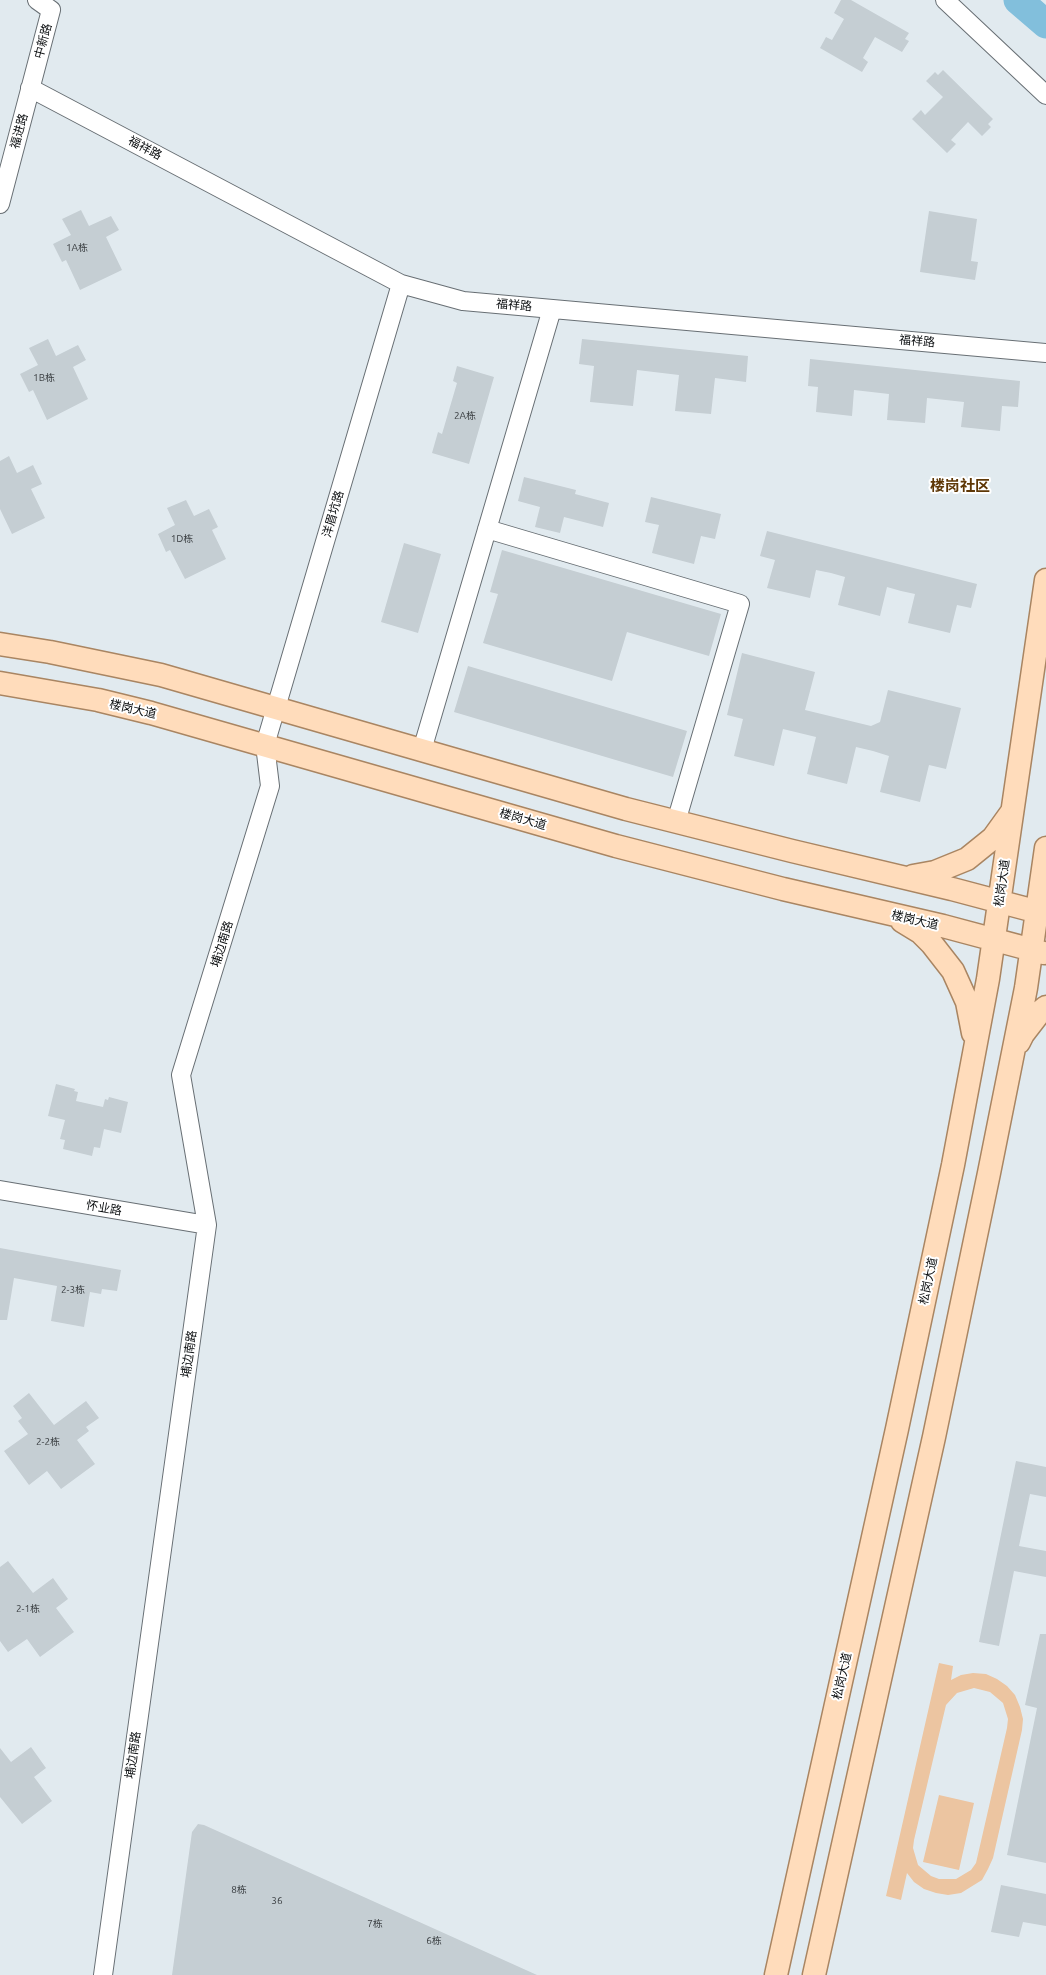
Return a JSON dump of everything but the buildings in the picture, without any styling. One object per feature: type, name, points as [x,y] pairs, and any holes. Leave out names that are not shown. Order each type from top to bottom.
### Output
[{"type":"main road","name":"松岗大道","points":[[776,1975],[898,1429],[953,1166],[994,940],[1046,580]]},
{"type":"main road","points":[[0,644],[50,652],[160,675],[676,822],[1041,913]]},
{"type":"main road","name":"楼岗大道","points":[[0,683],[89,699],[142,711],[616,846],[1038,952]]},
{"type":"main road","points":[[902,877],[935,872],[967,859],[993,838],[1012,810]]},
{"type":"main road","points":[[814,1975],[936,1427],[1012,1059],[1038,952],[1046,848]]},
{"type":"main road","points":[[891,914],[920,932],[953,971],[967,1002],[971,1019],[974,1052]]},
{"type":"main road","points":[[1012,1059],[1023,1034],[1046,1007]]},
{"type":"street","name":"中新路","points":[[30,88],[51,10],[37,0]]},
{"type":"street","points":[[945,0],[1046,95]]},
{"type":"street","name":"福进路","points":[[0,204],[30,88]]},
{"type":"street","name":"福祥路","points":[[30,88],[401,284],[463,301],[1046,353]]},
{"type":"street","name":"洋眉坑路","points":[[265,745],[401,284]]},
{"type":"street","points":[[422,750],[552,309]]},
{"type":"street","points":[[487,529],[740,604],[676,822]]},
{"type":"street","name":"埔边南路","points":[[103,1975],[207,1225],[181,1075],[270,786],[265,745]]},
{"type":"street","name":"怀业路","points":[[0,1190],[207,1225]]},
{"type":"shaded area","points":[[939,1663],[953,1666],[951,1680],[961,1675],[973,1673],[986,1674],[997,1679],[1015,1695],[1023,1719],[993,1858],[988,1869],[982,1880],[961,1893],[948,1895],[924,1889],[914,1882],[907,1873],[901,1900],[886,1896]],"holes":[[[974,1688],[990,1692],[1003,1703],[1008,1719],[976,1863],[971,1870],[956,1879],[939,1879],[931,1876],[918,1865],[913,1848],[946,1705],[957,1693]]]},
{"type":"shaded area","points":[[939,1795],[974,1803],[959,1870],[923,1862]]},
{"type":"waterway","points":[[1018,0],[1046,24]]},
{"type":"district","name":"楼岗社区","points":[[960,486]]}]
